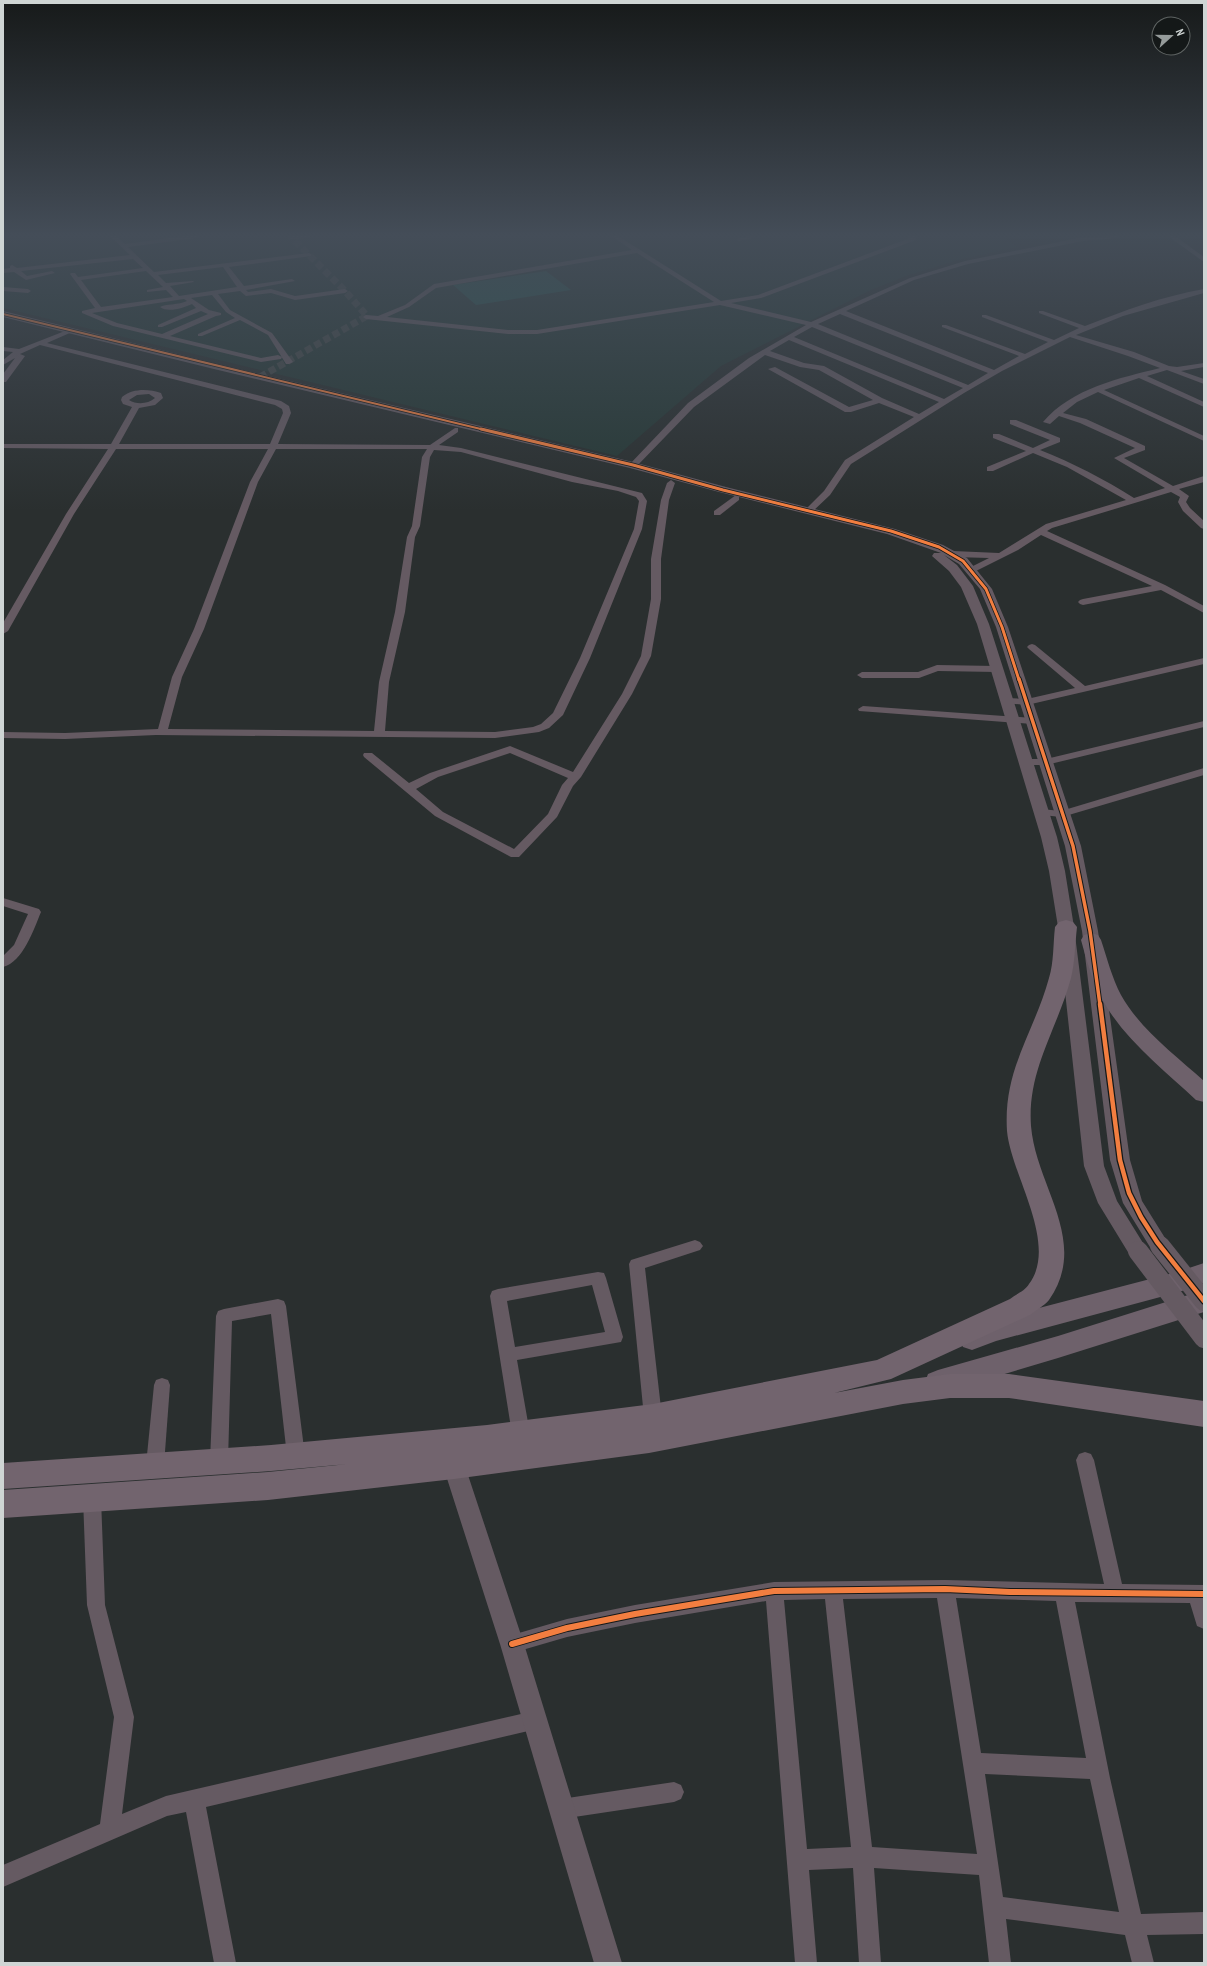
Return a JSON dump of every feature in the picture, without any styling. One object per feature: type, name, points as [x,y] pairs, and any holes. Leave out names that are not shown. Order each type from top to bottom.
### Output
[{"type":"highway","points":[[3,1476],[296,1456],[521,1434],[653,1417],[880,1372],[1020,1307],[1039,1292],[1050,1274],[1054,1257],[1052,1238],[1029,1176],[1020,1138],[1018,1108],[1022,1078],[1047,1015],[1060,976],[1066,926]]},
{"type":"highway","points":[[3,1504],[268,1486],[454,1466],[649,1440],[903,1392],[950,1386],[1009,1386],[1204,1414]]},
{"type":"main road","points":[[1091,940],[1102,977],[1118,1007],[1138,1032],[1204,1094]]},
{"type":"main road","points":[[880,1372],[993,1331],[1179,1282],[1204,1273]]},
{"type":"main road","points":[[903,1392],[1058,1347],[1204,1301]]},
{"type":"street","points":[[57,328],[633,465],[723,490],[911,536],[953,554],[972,570],[986,589],[993,605],[1027,702],[1073,846],[1091,940],[1120,1160],[1133,1203],[1160,1246],[1204,1301]]},
{"type":"street","points":[[126,328],[262,360],[284,358]]},
{"type":"street","points":[[162,337],[183,328]]},
{"type":"street","points":[[200,335],[217,328]]},
{"type":"street","points":[[258,328],[270,334],[284,358]]},
{"type":"street","points":[[473,328],[524,333],[558,328]]},
{"type":"street","points":[[633,465],[691,405],[727,377],[788,337],[805,328]]},
{"type":"street","points":[[821,328],[970,388]]},
{"type":"street","points":[[881,328],[995,373]]},
{"type":"street","points":[[949,328],[1025,356]]},
{"type":"street","points":[[1016,328],[1054,342]]},
{"type":"street","points":[[808,511],[833,485],[838,473],[848,462],[944,402],[1025,356],[1086,328]]},
{"type":"street","points":[[3,363],[20,351],[70,331]]},
{"type":"street","points":[[1070,335],[1131,354],[1204,382]]},
{"type":"street","points":[[788,337],[944,402]]},
{"type":"street","points":[[3,380],[14,362],[36,344]]},
{"type":"street","points":[[36,344],[282,405],[286,408],[287,413],[273,447],[254,482],[198,630],[177,678],[162,733]]},
{"type":"street","points":[[3,349],[20,351]]},
{"type":"street","points":[[256,350],[284,358]]},
{"type":"street","points":[[765,352],[803,365],[821,368],[879,400],[921,417]]},
{"type":"street","points":[[1047,422],[1059,414],[1074,400],[1097,389],[1139,375],[1167,368],[1177,369],[1204,365]]},
{"type":"street","points":[[214,366],[264,383],[736,498],[889,537],[926,549],[945,560],[961,577],[973,599],[983,624],[1041,812],[1057,871],[1066,926],[1094,1166],[1108,1203],[1138,1251],[1204,1338]]},
{"type":"street","points":[[772,368],[848,410],[879,400]]},
{"type":"street","points":[[1139,375],[1204,405]]},
{"type":"street","points":[[1097,389],[1204,439]]},
{"type":"street","points":[[3,631],[70,514],[114,446],[137,406]]},
{"type":"street","points":[[1059,414],[1083,421],[1142,448],[1118,458],[1174,488],[1185,496],[1182,502],[1186,509],[1204,526]]},
{"type":"street","points":[[990,469],[1057,440],[1013,422]]},
{"type":"street","points":[[380,733],[384,682],[400,612],[411,537],[416,526],[426,456],[432,447],[455,430]]},
{"type":"street","points":[[996,436],[1070,465],[1103,482],[1132,500]]},
{"type":"street","points":[[3,446],[432,447],[461,450],[620,488],[639,495],[643,501],[638,529],[569,693],[558,715],[545,726],[528,732],[495,735],[380,733],[3,735]]},
{"type":"street","points":[[972,570],[1015,548],[1040,531],[1055,524],[1204,479]]},
{"type":"street","points":[[368,755],[439,814],[515,854],[553,815],[568,785],[575,777],[627,694],[646,656],[656,599],[656,559],[666,500],[671,483]]},
{"type":"street","points":[[717,513],[736,498]]},
{"type":"street","points":[[1040,531],[1162,587],[1204,610]]},
{"type":"street","points":[[953,554],[1000,555]]},
{"type":"street","points":[[1083,602],[1162,587]]},
{"type":"street","points":[[1032,647],[1084,690]]},
{"type":"street","points":[[1007,701],[1027,702],[1204,661]]},
{"type":"street","points":[[862,675],[919,675],[937,668],[996,669]]},
{"type":"street","points":[[863,708],[1033,721]]},
{"type":"street","points":[[1026,762],[1046,762],[1204,724]]},
{"type":"street","points":[[408,788],[434,775],[510,749],[575,777]]},
{"type":"street","points":[[1041,812],[1062,814],[1204,771]]},
{"type":"street","points":[[3,902],[35,912],[20,947],[3,963]]},
{"type":"street","points":[[653,1417],[637,1264],[695,1246]]},
{"type":"street","points":[[508,1355],[615,1337],[598,1278],[498,1296],[521,1434]]},
{"type":"street","points":[[219,1461],[224,1316],[278,1306],[296,1456]]},
{"type":"street","points":[[155,1466],[162,1385]]},
{"type":"street","points":[[1085,1460],[1116,1593]]},
{"type":"street","points":[[454,1466],[512,1644],[608,1963]]},
{"type":"street","points":[[92,1498],[96,1604],[124,1717],[110,1830]]},
{"type":"street","points":[[512,1644],[567,1628],[635,1614],[774,1591],[946,1589],[1010,1592],[1200,1594],[1204,1620]]},
{"type":"street","points":[[946,1589],[989,1865],[1000,1963]]},
{"type":"street","points":[[833,1590],[863,1857],[870,1963]]},
{"type":"street","points":[[774,1591],[806,1963]]},
{"type":"street","points":[[1064,1592],[1099,1769],[1133,1925],[1143,1963]]},
{"type":"street","points":[[3,1876],[166,1806],[534,1721]]},
{"type":"street","points":[[974,1763],[1099,1769]]},
{"type":"street","points":[[561,1809],[674,1792]]},
{"type":"street","points":[[194,1799],[225,1963]]},
{"type":"street","points":[[796,1860],[863,1857],[989,1865]]},
{"type":"street","points":[[993,1906],[1133,1925],[1204,1923]]},
{"type":"shaded area","points":[[85,328],[796,328],[721,366],[617,456]]},
{"type":"tunnel","points":[[260,377],[346,328]]},
{"type":"cycle path","points":[[59,328],[633,465],[723,490],[891,531],[939,547],[963,561],[972,570],[986,589],[1002,627],[1073,846],[1090,931],[1120,1160],[1128,1188],[1134,1204],[1149,1230],[1166,1254],[1204,1301]]},
{"type":"cycle path","points":[[512,1644],[567,1628],[635,1614],[774,1591],[945,1589],[1010,1592],[1204,1594]]}]
